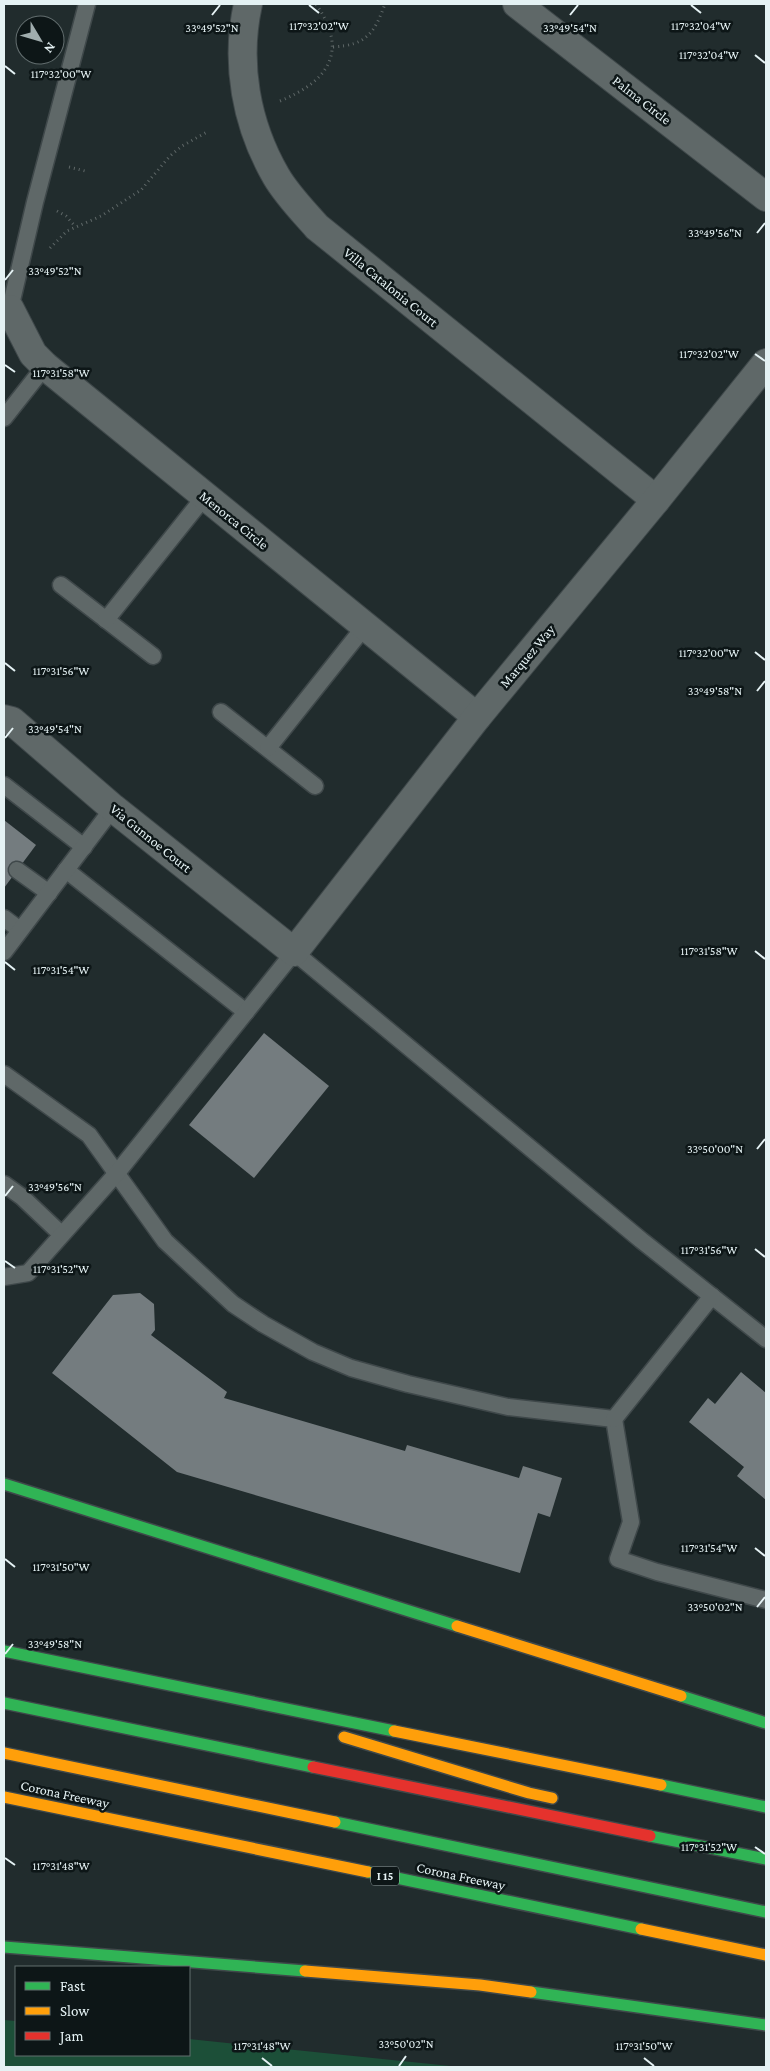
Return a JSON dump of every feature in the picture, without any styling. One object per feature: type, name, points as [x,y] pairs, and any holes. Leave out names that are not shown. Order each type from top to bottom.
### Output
[{"type":"highway","points":[[4,1484],[766,1723]]},
{"type":"highway","points":[[4,1651],[766,1808]]},
{"type":"highway","points":[[184,1688],[299,1723]]},
{"type":"highway","points":[[4,1703],[766,1859]]},
{"type":"highway","points":[[337,1735],[529,1793],[567,1801]]},
{"type":"highway","points":[[4,1753],[766,1912]]},
{"type":"highway","name":"Corona Freeway","points":[[4,1797],[766,1955]]},
{"type":"highway","points":[[4,1947],[480,1985],[766,2025]]},
{"type":"street","name":"Palma Circle","points":[[517,4],[766,197]]},
{"type":"street","name":"Villa Catalonia Court","points":[[244,5],[243,79],[249,110],[259,142],[277,178],[316,228],[656,500]]},
{"type":"street","name":"Menorca Circle","points":[[10,309],[32,354],[45,366],[477,716]]},
{"type":"street","name":"Marquez Way","points":[[294,952],[477,716],[766,364]]},
{"type":"street","name":"Via Gunnoe Court","points":[[6,718],[113,808],[294,952]]},
{"type":"lane","points":[[10,309],[34,202],[87,4]]},
{"type":"lane","points":[[4,418],[45,366]]},
{"type":"lane","points":[[106,620],[205,496]]},
{"type":"lane","points":[[61,585],[153,656]]},
{"type":"lane","points":[[268,748],[365,626]]},
{"type":"lane","points":[[221,712],[315,786]]},
{"type":"lane","points":[[4,785],[84,847]]},
{"type":"lane","points":[[4,952],[113,808]]},
{"type":"lane","points":[[18,870],[49,893]]},
{"type":"lane","points":[[66,870],[246,1012]]},
{"type":"lane","points":[[4,918],[20,930]]},
{"type":"lane","points":[[4,1277],[28,1273],[61,1234],[117,1174],[294,952],[641,1240],[766,1339]]},
{"type":"lane","points":[[4,1074],[89,1135],[165,1241],[233,1304],[262,1324],[314,1352],[351,1368],[449,1394],[508,1407],[614,1419]]},
{"type":"lane","points":[[4,1184],[22,1197],[61,1234]]},
{"type":"lane","points":[[712,1296],[614,1419],[632,1522],[618,1559],[657,1572],[766,1600]]},
{"type":"path","points":[[280,101],[300,93],[319,78],[324,71],[332,47],[330,29],[316,4]]},
{"type":"path","points":[[332,47],[351,46],[363,40],[377,25],[385,4]]},
{"type":"path","points":[[49,249],[67,231],[100,216],[141,190],[170,156],[182,146],[207,132]]},
{"type":"green space","points":[[4,2020],[15,2021],[15,2056],[190,2056],[190,2039],[460,2067],[4,2067]]},
{"type":"building","points":[[4,820],[36,845],[4,888]]},
{"type":"building","points":[[264,1033],[329,1086],[254,1178],[189,1125]]},
{"type":"building","points":[[140,1293],[154,1304],[155,1330],[151,1335],[227,1392],[224,1398],[405,1451],[407,1445],[519,1478],[523,1466],[562,1478],[550,1517],[538,1513],[520,1573],[177,1472],[52,1373],[113,1295]]},
{"type":"building","points":[[741,1372],[766,1393],[766,1500],[737,1476],[744,1467],[689,1422],[708,1398],[715,1404]]},
{"type":"traffic: fast","points":[[4,1484],[457,1626]]},
{"type":"traffic: fast","points":[[4,1651],[394,1731]]},
{"type":"traffic: fast","points":[[681,1696],[766,1723]]},
{"type":"traffic: fast","points":[[4,1703],[313,1767]]},
{"type":"traffic: fast","points":[[661,1785],[766,1807]]},
{"type":"traffic: fast","points":[[335,1822],[766,1912]]},
{"type":"traffic: fast","points":[[650,1836],[766,1859]]},
{"type":"traffic: fast","points":[[368,1872],[641,1929]]},
{"type":"traffic: fast","points":[[4,1947],[305,1971]]},
{"type":"traffic: fast","points":[[531,1992],[766,2025]]},
{"type":"traffic: slow","points":[[457,1626],[681,1696]]},
{"type":"traffic: slow","points":[[394,1731],[661,1785]]},
{"type":"traffic: slow","points":[[344,1737],[529,1793],[552,1798]]},
{"type":"traffic: slow","points":[[4,1753],[335,1822]]},
{"type":"traffic: slow","points":[[4,1797],[368,1872]]},
{"type":"traffic: slow","points":[[641,1929],[766,1955]]},
{"type":"traffic: slow","points":[[305,1971],[480,1985],[531,1992]]},
{"type":"traffic: jam","points":[[313,1767],[650,1836]]}]
